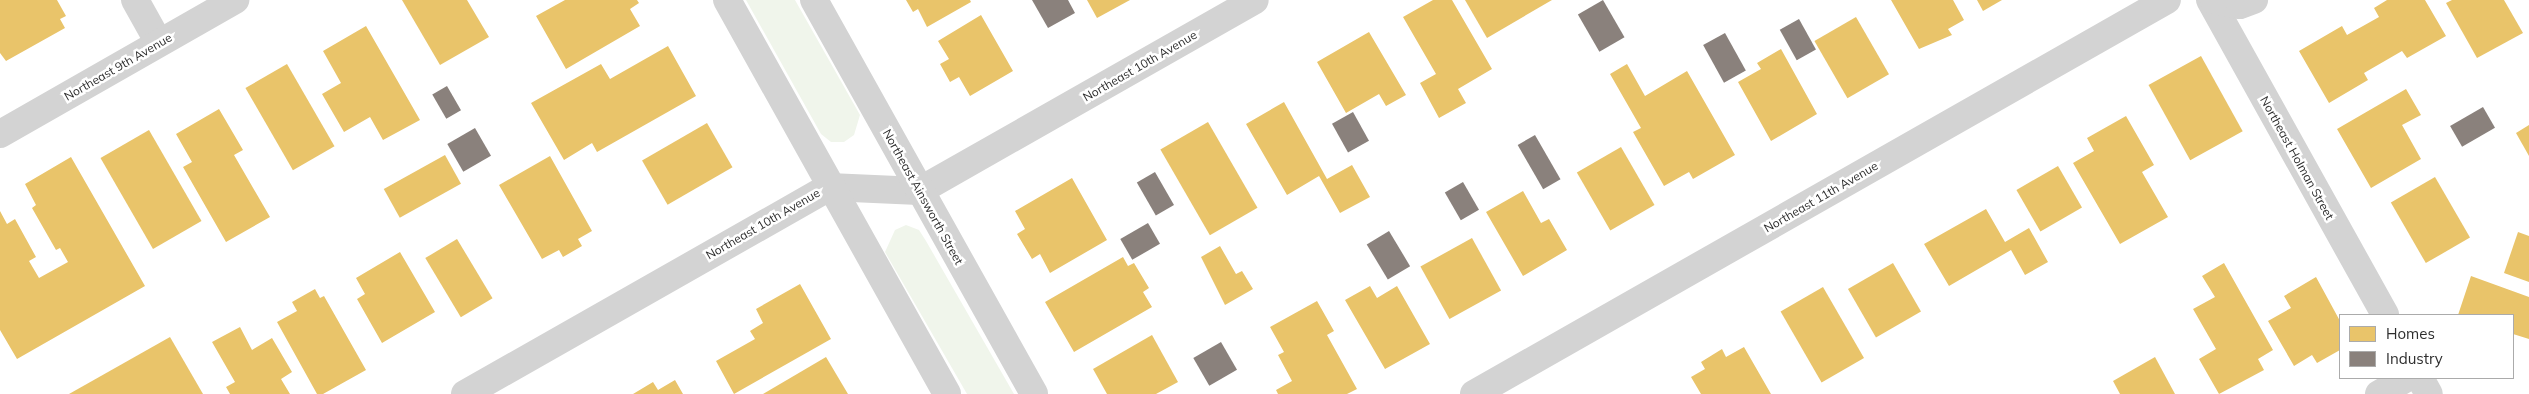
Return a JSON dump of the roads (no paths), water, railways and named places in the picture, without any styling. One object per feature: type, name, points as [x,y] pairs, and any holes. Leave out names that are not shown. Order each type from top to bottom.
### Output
[{"type":"street","points":[[135,0],[160,43]]},
{"type":"street","name":"Northeast 9th Avenue","points":[[0,134],[235,0]]},
{"type":"street","points":[[727,0],[828,187],[946,394]]},
{"type":"street","name":"Northeast Ainsworth Street","points":[[814,0],[919,192],[1034,394]]},
{"type":"street","name":"Northeast 10th Avenue","points":[[465,394],[828,187],[919,192],[1255,0]]},
{"type":"street","name":"Northeast 11th Avenue","points":[[1474,394],[2167,0]]},
{"type":"street","name":"Northeast Holman Street","points":[[2210,0],[2384,314]]},
{"type":"street","points":[[2214,0],[2240,5],[2254,0]]},
{"type":"street","points":[[2379,394],[2405,379]]},
{"type":"street","points":[[2421,379],[2429,394]]}]
